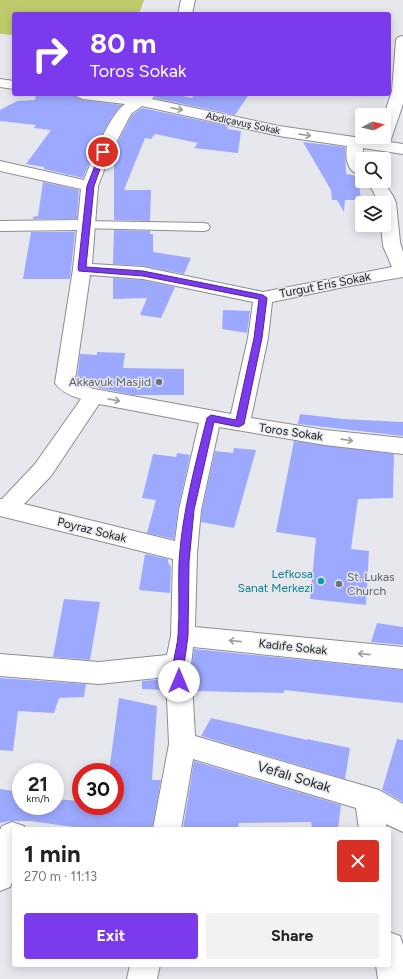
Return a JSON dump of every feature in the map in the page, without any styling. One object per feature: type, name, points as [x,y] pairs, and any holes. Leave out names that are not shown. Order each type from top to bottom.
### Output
[{"type":"street","points":[[185,12],[186,0]]},
{"type":"street","points":[[381,146],[400,91],[403,40],[391,39]]},
{"type":"street","points":[[0,83],[12,85]]},
{"type":"street","name":"Abdiçavuş Sokak","points":[[114,96],[144,98],[279,131],[355,142]]},
{"type":"street","points":[[82,269],[85,225],[90,186],[103,152],[125,111],[144,98]]},
{"type":"street","points":[[355,164],[353,160],[356,144]]},
{"type":"street","name":"Abdiçavuş Sokak","points":[[368,144],[403,149]]},
{"type":"street","points":[[0,166],[90,186]]},
{"type":"street","points":[[380,188],[388,203],[391,244],[403,271]]},
{"type":"street","points":[[0,226],[85,225]]},
{"type":"street","name":"Turgut Eris Sokak","points":[[82,269],[143,273],[263,298],[344,281],[403,271]]},
{"type":"street","name":"Toros Sokak","points":[[82,269],[65,383],[77,391],[94,396],[239,424],[374,444],[403,446]]},
{"type":"street","points":[[239,424],[258,338],[263,298]]},
{"type":"street","points":[[3,508],[43,470],[94,396]]},
{"type":"street","points":[[167,827],[182,744],[178,665],[183,636],[185,553],[190,510],[211,418]]},
{"type":"street","name":"Poyraz Sokak","points":[[3,508],[185,553]]},
{"type":"street","name":"Kadıfe Sokak","points":[[183,636],[403,658]]},
{"type":"street","points":[[0,665],[99,673],[178,665]]},
{"type":"street","name":"Vefalı Sokak","points":[[182,744],[369,799],[403,819]]},
{"type":"street","points":[[369,799],[373,827]]},
{"type":"street","points":[[0,877],[12,835]]},
{"type":"street","points":[[391,963],[393,979]]},
{"type":"street","points":[[142,979],[145,967]]},
{"type":"lane","points":[[85,225],[204,227]]},
{"type":"green space","points":[[0,0],[144,0],[140,12],[12,12],[12,35],[0,34]]},
{"type":"building","points":[[36,96],[76,96],[83,100],[122,105],[112,117],[94,152],[91,151],[90,161],[83,178],[44,169],[44,167],[26,164],[51,130],[34,128],[36,125],[0,121],[0,110],[17,101],[35,100]]},
{"type":"building","points":[[156,96],[183,96],[192,98],[194,96],[248,96],[235,115],[155,98]]},
{"type":"building","points":[[142,108],[228,126],[227,129],[241,131],[238,153],[194,148],[198,143],[155,134],[151,139],[145,138],[124,190],[151,190],[150,221],[114,220],[114,153],[112,153],[132,115]]},
{"type":"building","points":[[303,142],[345,147],[346,174],[355,176],[355,188],[360,188],[360,196],[355,196],[355,200],[345,200],[344,212],[337,200],[332,200],[331,190]]},
{"type":"building","points":[[43,182],[79,190],[77,219],[33,219],[33,217],[38,216]]},
{"type":"building","points":[[114,230],[150,231],[150,234],[153,234],[153,252],[191,258],[184,274],[143,266],[113,264]]},
{"type":"building","points":[[31,232],[75,232],[70,279],[23,279]]},
{"type":"building","points":[[113,278],[143,280],[175,287],[161,318],[140,315],[147,298],[113,299]]},
{"type":"building","points":[[223,310],[250,311],[247,333],[222,329]]},
{"type":"building","points":[[97,352],[125,353],[123,368],[184,369],[184,395],[133,395],[85,385],[77,379],[80,354],[97,355]]},
{"type":"building","points":[[300,414],[343,419],[403,422],[403,436],[298,424]]},
{"type":"building","points":[[294,441],[394,454],[393,498],[358,499],[351,549],[369,551],[366,605],[310,599],[316,538],[276,532]]},
{"type":"building","points":[[234,448],[256,450],[234,528],[201,522],[202,510],[215,451],[233,453]]},
{"type":"building","points":[[177,453],[190,455],[178,510],[174,539],[147,533],[156,500],[142,498],[153,454],[176,457]]},
{"type":"building","points":[[145,554],[168,559],[171,567],[170,593],[139,590]]},
{"type":"building","points":[[64,599],[100,602],[90,660],[53,657]]},
{"type":"building","points":[[377,623],[403,627],[403,645],[371,642]]},
{"type":"building","points":[[194,649],[403,670],[403,703],[284,690],[284,693],[194,691],[192,665]]},
{"type":"building","points":[[0,678],[86,684],[84,697],[59,698],[54,713],[18,711],[13,751],[0,750]]},
{"type":"building","points":[[165,679],[165,690],[142,689],[142,681]]},
{"type":"building","points":[[119,698],[157,706],[152,780],[161,780],[152,827],[74,827],[30,821],[11,821],[0,823],[0,789],[12,791],[12,815],[64,815],[64,800],[72,800],[72,815],[124,815],[124,763],[110,763]]},
{"type":"building","points":[[211,718],[307,740],[350,748],[345,779],[201,736]]},
{"type":"building","points":[[397,739],[403,740],[403,802],[382,790]]},
{"type":"building","points":[[194,761],[341,805],[338,827],[312,827],[311,822],[239,823],[238,827],[183,827]]},
{"type":"place","name":"Akkavuk Masjid","points":[[159,382]]},
{"type":"place","name":"Lefkosa Sanat Merkezi","points":[[321,581]]},
{"type":"place","name":"St. Lukas Church","points":[[339,584]]},
{"type":"route","points":[[103,152],[90,186],[85,225],[82,269],[143,273],[263,298],[258,338],[239,424],[211,418],[190,510],[184,562],[183,636],[178,665],[179,681]]}]
